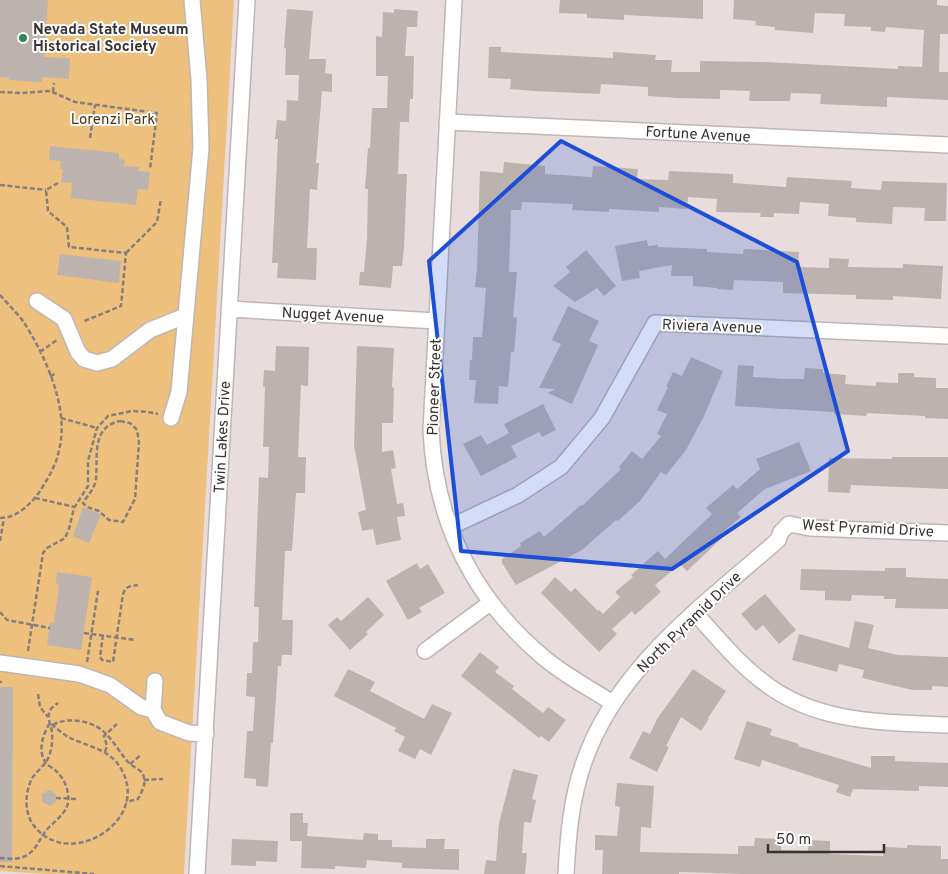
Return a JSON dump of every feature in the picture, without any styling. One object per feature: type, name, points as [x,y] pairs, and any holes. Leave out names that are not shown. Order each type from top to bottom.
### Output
[{"type":"street","points":[[171,418],[180,392],[185,316],[201,148],[199,79],[192,0]]},
{"type":"street","name":"Twin Lakes Drive","points":[[197,874],[247,0]]},
{"type":"street","name":"Pioneer Street","points":[[454,0],[431,430],[432,457],[439,492],[460,553],[490,603],[543,658],[613,703]]},
{"type":"street","name":"Fortune Avenue","points":[[447,122],[948,146]]},
{"type":"street","points":[[37,301],[64,319],[78,352],[84,359],[97,363],[112,358],[150,330],[185,316]]},
{"type":"street","name":"Nugget Avenue","points":[[229,309],[437,321]]},
{"type":"street","name":"Riviera Avenue","points":[[450,527],[518,496],[561,468],[602,418],[655,323],[948,336]]},
{"type":"street","name":"West Pyramid Drive","points":[[789,524],[810,528],[948,533]]},
{"type":"street","name":"North Pyramid Drive","points":[[566,874],[569,832],[583,765],[596,733],[613,703],[651,654],[778,540],[781,532],[789,524]]},
{"type":"street","points":[[424,651],[490,603]]},
{"type":"street","points":[[695,613],[748,670],[779,693],[802,705],[848,719],[948,725]]},
{"type":"street","points":[[0,663],[79,674],[110,686],[141,708],[153,710]]},
{"type":"street","points":[[155,681],[153,710],[160,722],[189,733],[206,734]]},
{"type":"path","points":[[53,92],[54,84]]},
{"type":"path","points":[[0,92],[22,94],[43,91],[53,92],[75,102],[157,113],[150,169]]},
{"type":"path","points":[[90,138],[95,105]]},
{"type":"path","points":[[0,185],[46,190],[58,183]]},
{"type":"path","points":[[46,190],[48,211],[67,227],[69,247],[126,254]]},
{"type":"path","points":[[120,306],[126,254],[157,222],[161,199]]},
{"type":"path","points":[[0,295],[22,320],[36,344],[56,391],[61,418],[60,450],[51,474],[35,498],[21,512],[0,518]]},
{"type":"path","points":[[50,376],[55,374]]},
{"type":"path","points":[[26,666],[43,553],[47,548],[65,538],[69,530],[75,507],[88,486],[90,449],[97,428],[108,416],[132,411],[148,412],[171,418]]},
{"type":"path","points":[[61,418],[97,428]]},
{"type":"path","points":[[120,421],[130,424],[137,430],[139,442],[135,499],[123,522],[109,520],[99,511],[87,508],[83,503],[90,494],[96,479],[96,451],[101,433],[110,423],[120,421]]},
{"type":"path","points":[[90,449],[96,451]]},
{"type":"path","points":[[35,498],[75,507]]},
{"type":"path","points":[[0,540],[4,518]]},
{"type":"path","points":[[103,635],[100,657],[102,660],[113,662],[123,594],[129,586],[138,585]]},
{"type":"path","points":[[85,676],[98,591]]},
{"type":"path","points":[[0,612],[8,620],[50,628]]},
{"type":"path","points":[[84,633],[136,640]]},
{"type":"path","points":[[38,694],[40,707],[51,724],[52,746],[45,763],[38,769],[30,782],[26,797],[28,817],[42,837],[53,844]]},
{"type":"path","points":[[48,717],[50,710],[58,703]]},
{"type":"path","points":[[0,858],[17,859],[24,857],[40,843],[45,832],[59,819],[66,807],[68,799],[64,782],[58,772],[45,763],[42,740],[45,731],[51,724],[63,721],[78,721],[96,726],[106,733],[130,764],[141,772],[144,780],[144,788],[138,799],[126,802]]},
{"type":"path","points":[[51,724],[67,736],[105,752],[120,766],[126,783],[126,802],[123,813],[111,832],[98,842]]},
{"type":"path","points":[[105,752],[107,746],[104,736],[117,724]]},
{"type":"path","points":[[130,764],[141,755]]},
{"type":"path","points":[[144,780],[163,778]]},
{"type":"path","points":[[56,798],[77,799]]},
{"type":"path","points":[[0,866],[94,874]]},
{"type":"highlighted area","points":[[561,141],[797,262],[848,451],[672,569],[461,551],[429,261]]},
{"type":"green space","name":"Lorenzi Park","points":[[0,0],[234,0],[184,874],[46,874],[0,871]]},
{"type":"building","name":"Nevada State Museum Historical Society","points":[[0,0],[48,0],[44,57],[70,58],[69,79],[42,77],[42,82],[9,80],[9,78],[0,77]]},
{"type":"building","points":[[560,0],[703,0],[703,19],[624,15],[624,20],[587,18],[587,14],[559,13]]},
{"type":"building","points":[[734,0],[937,0],[937,5],[948,6],[948,34],[940,34],[939,72],[948,72],[948,100],[887,97],[887,107],[820,104],[821,94],[791,93],[790,101],[749,101],[750,91],[720,90],[720,99],[677,98],[648,96],[648,87],[601,84],[600,94],[510,89],[511,79],[488,78],[489,47],[501,47],[501,52],[613,58],[613,52],[656,55],[655,60],[672,60],[671,72],[700,72],[700,61],[767,62],[898,69],[898,66],[922,67],[924,30],[886,27],[885,32],[871,31],[871,27],[844,26],[845,14],[815,13],[813,33],[775,30],[775,27],[755,25],[756,21],[733,19]]},
{"type":"building","points":[[287,9],[313,11],[309,59],[326,59],[325,73],[332,74],[332,92],[322,91],[316,163],[319,163],[317,190],[310,189],[307,248],[317,248],[316,280],[277,278],[278,263],[272,263],[278,139],[275,139],[277,120],[286,121],[287,100],[298,101],[299,75],[285,75],[286,48],[284,48]]},
{"type":"building","points":[[394,9],[418,11],[417,27],[407,27],[405,56],[414,56],[413,99],[410,99],[409,122],[400,122],[398,174],[407,174],[404,248],[402,266],[393,266],[391,288],[359,285],[360,272],[364,272],[367,238],[368,189],[365,189],[372,108],[387,108],[388,76],[376,76],[376,36],[382,37],[383,12],[394,13]]},
{"type":"building","points":[[50,146],[119,153],[119,159],[125,160],[124,166],[139,167],[139,171],[150,172],[148,190],[138,189],[136,205],[71,198],[72,183],[61,182],[63,169],[60,169],[61,161],[49,160]]},
{"type":"building","points":[[504,162],[545,166],[545,174],[592,177],[593,166],[638,169],[637,179],[668,180],[669,171],[733,174],[733,183],[786,187],[787,177],[852,181],[851,188],[881,190],[882,181],[947,183],[946,221],[924,221],[925,208],[893,207],[892,224],[856,222],[856,218],[828,216],[829,204],[800,202],[799,214],[774,213],[774,217],[760,217],[761,213],[716,212],[717,199],[688,197],[687,209],[659,207],[659,212],[609,209],[609,212],[572,210],[573,204],[522,202],[521,210],[511,210],[509,272],[517,272],[513,317],[517,318],[514,352],[511,352],[508,387],[499,386],[498,404],[474,403],[476,380],[469,380],[470,360],[472,360],[473,337],[482,337],[486,288],[475,287],[480,171],[503,173]]},
{"type":"building","points":[[647,240],[648,246],[658,245],[658,247],[707,249],[707,252],[743,254],[744,249],[799,252],[798,267],[829,268],[829,258],[849,259],[848,267],[903,268],[903,264],[943,266],[941,299],[893,296],[893,300],[856,299],[856,295],[783,293],[783,282],[734,280],[733,290],[693,286],[693,276],[671,276],[672,265],[639,271],[640,278],[622,281],[615,246]]},
{"type":"building","points":[[586,250],[616,286],[604,296],[597,288],[575,302],[553,286],[570,272],[566,267]]},
{"type":"building","points":[[60,254],[121,261],[119,283],[57,275]]},
{"type":"building","points":[[568,306],[599,321],[589,341],[598,345],[572,404],[548,393],[555,389],[539,388],[561,344],[552,340]]},
{"type":"building","points":[[276,346],[309,347],[308,386],[301,385],[298,457],[306,457],[305,493],[296,493],[292,551],[285,551],[282,620],[293,620],[292,655],[282,655],[281,666],[278,666],[268,787],[256,786],[256,779],[244,778],[247,731],[253,731],[255,697],[246,696],[247,673],[252,673],[253,642],[258,642],[259,607],[254,607],[259,477],[268,478],[269,447],[263,447],[264,370],[275,371]]},
{"type":"building","points":[[357,346],[394,348],[393,423],[382,423],[382,452],[393,450],[396,468],[391,469],[397,504],[403,503],[405,516],[397,517],[401,540],[376,545],[373,529],[362,531],[358,512],[366,510],[354,445]]},
{"type":"building","points":[[691,357],[723,371],[704,416],[686,450],[666,475],[661,472],[640,501],[582,550],[516,585],[502,563],[502,559],[521,546],[520,543],[540,531],[544,537],[582,506],[621,469],[619,467],[632,451],[642,459],[661,436],[657,434],[667,414],[657,410],[673,372],[682,376]]},
{"type":"building","points":[[738,365],[754,366],[753,377],[784,379],[804,379],[805,368],[823,369],[823,373],[846,375],[845,384],[876,386],[876,382],[898,383],[898,373],[914,373],[914,377],[936,378],[936,388],[948,388],[948,419],[867,413],[866,416],[834,414],[834,412],[735,406]]},
{"type":"building","points":[[543,404],[556,430],[542,437],[539,432],[511,446],[517,457],[481,476],[463,444],[481,435],[487,445],[509,433],[504,424]]},
{"type":"building","points":[[799,442],[811,471],[765,489],[737,513],[741,517],[718,536],[721,539],[687,571],[680,564],[655,585],[661,592],[635,615],[632,611],[612,629],[617,634],[599,652],[541,593],[555,577],[571,592],[575,588],[603,614],[620,597],[615,592],[633,577],[631,575],[658,551],[665,559],[712,514],[706,508],[733,485],[737,489],[760,469],[756,459]]},
{"type":"building","points":[[892,457],[948,457],[948,489],[851,485],[850,493],[828,492],[829,458],[892,459]]},
{"type":"building","points":[[83,507],[101,514],[89,543],[73,536]]},
{"type":"building","points":[[417,563],[420,569],[428,564],[445,593],[419,608],[422,612],[408,620],[386,581]]},
{"type":"building","points":[[885,568],[906,568],[906,577],[948,579],[948,609],[895,608],[896,599],[884,599],[884,596],[852,595],[851,601],[825,600],[825,591],[800,590],[801,569],[885,571]]},
{"type":"building","points":[[57,572],[92,577],[81,650],[47,645],[50,622],[54,623],[59,584],[56,584]]},
{"type":"building","points":[[765,594],[796,630],[779,644],[763,625],[756,631],[741,614]]},
{"type":"building","points":[[368,597],[384,615],[366,632],[368,634],[350,650],[328,625],[337,617],[341,621]]},
{"type":"building","points":[[855,621],[874,625],[868,648],[898,655],[948,657],[948,687],[932,686],[932,690],[912,690],[862,678],[864,670],[839,664],[837,672],[792,660],[799,634],[849,648]]},
{"type":"building","points":[[480,652],[499,667],[495,672],[514,686],[512,689],[543,713],[548,707],[566,720],[549,742],[541,736],[539,738],[461,676]]},
{"type":"building","points":[[348,669],[375,682],[370,691],[424,719],[432,704],[452,713],[431,755],[420,749],[415,759],[398,751],[405,737],[394,731],[396,728],[334,696]]},
{"type":"building","points":[[693,669],[726,691],[701,731],[681,717],[666,746],[669,747],[657,772],[629,758],[643,731],[650,734],[657,719]]},
{"type":"building","points":[[0,687],[13,687],[12,862],[0,862]]},
{"type":"building","points":[[747,721],[772,729],[770,735],[799,744],[798,746],[871,768],[871,756],[895,756],[895,761],[948,763],[948,787],[919,786],[919,791],[853,789],[850,797],[836,792],[839,785],[762,760],[760,767],[734,759]]},
{"type":"building","points":[[513,769],[538,775],[532,799],[536,800],[531,823],[524,822],[522,853],[527,853],[525,874],[484,874],[486,860],[496,861],[499,823]]},
{"type":"building","points":[[617,783],[654,786],[651,828],[641,827],[640,852],[738,854],[738,846],[754,846],[755,838],[781,839],[781,850],[808,851],[809,840],[830,841],[830,854],[883,856],[884,847],[907,848],[907,845],[941,846],[941,859],[948,859],[948,874],[743,874],[679,872],[679,874],[602,874],[603,850],[595,850],[595,835],[617,836],[620,807],[615,806]]},
{"type":"building","points":[[49,790],[56,794],[56,802],[50,806],[42,802],[42,794]]},
{"type":"building","points":[[290,813],[303,813],[303,823],[308,823],[307,836],[363,840],[364,833],[378,834],[378,840],[392,840],[392,847],[426,848],[426,839],[445,839],[444,849],[459,849],[459,870],[402,868],[402,863],[367,860],[366,868],[335,866],[335,869],[301,868],[302,841],[290,841]]},
{"type":"building","points":[[232,839],[278,841],[277,862],[256,861],[256,866],[231,865]]},
{"type":"place","name":"Nevada State Museum Historical Society","points":[[23,38]]}]
